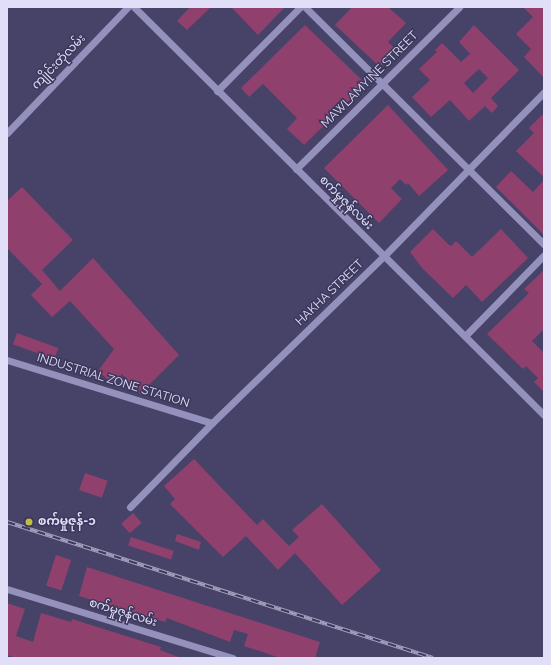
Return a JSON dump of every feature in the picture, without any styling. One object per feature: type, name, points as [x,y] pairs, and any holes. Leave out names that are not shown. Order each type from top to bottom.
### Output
[{"type":"street","name":"ကျိုင်းတုံလမ်း","points":[[7,133],[128,7]]},
{"type":"street","name":"စက်မှုဇုန်လမ်း","points":[[134,7],[544,415]]},
{"type":"street","points":[[217,91],[300,7]]},
{"type":"street","points":[[305,7],[544,244]]},
{"type":"street","name":"MAWLAMYINE STREET","points":[[296,169],[459,7]]},
{"type":"street","name":"HAKHA STREET","points":[[130,507],[212,423],[384,256],[544,92]]},
{"type":"street","points":[[465,336],[544,256]]},
{"type":"street","name":"INDUSTRIAL ZONE STATION","points":[[7,360],[212,423]]},
{"type":"street","name":"စက်မှုဇုန်လမ်း","points":[[7,589],[220,656],[233,658]]},
{"type":"building","points":[[190,7],[211,7],[187,30],[177,21]]},
{"type":"building","points":[[231,7],[285,7],[258,35]]},
{"type":"building","points":[[352,7],[388,7],[406,23],[388,42],[396,50],[380,67],[335,25]]},
{"type":"building","points":[[523,7],[544,7],[544,78],[524,57],[531,49],[516,34],[533,17]]},
{"type":"building","points":[[305,25],[366,84],[304,145],[287,129],[297,118],[263,84],[249,97],[241,88]]},
{"type":"building","points":[[474,25],[519,70],[491,98],[498,106],[492,113],[485,106],[469,121],[450,100],[431,117],[412,97],[430,80],[419,69],[437,52],[435,50],[442,43],[461,62],[470,54],[459,42]],"holes":[[[479,69],[488,78],[473,93],[464,83]]]},
{"type":"building","points":[[388,105],[448,170],[419,196],[408,183],[406,185],[400,179],[391,188],[402,199],[379,223],[324,168]]},
{"type":"building","points":[[544,113],[544,177],[516,151],[534,133],[529,128]]},
{"type":"building","points":[[511,171],[533,192],[544,180],[544,235],[496,187]]},
{"type":"building","points":[[22,187],[73,240],[42,270],[60,291],[93,258],[179,355],[140,394],[122,374],[114,385],[98,371],[114,349],[70,301],[52,317],[31,295],[42,284],[7,248],[7,201]]},
{"type":"building","points":[[433,229],[451,246],[456,241],[472,257],[501,229],[528,258],[482,302],[466,285],[453,298],[423,269],[410,252]]},
{"type":"building","points":[[544,270],[544,329],[532,341],[544,353],[544,392],[534,382],[538,378],[526,366],[523,369],[487,334],[529,293],[524,289]]},
{"type":"building","points":[[17,333],[58,348],[54,359],[13,344]]},
{"type":"building","points":[[194,459],[257,525],[263,519],[289,546],[299,537],[292,530],[322,504],[381,570],[342,605],[295,553],[278,570],[246,536],[223,557],[170,504],[175,499],[164,486]]},
{"type":"building","points":[[85,473],[108,481],[102,498],[79,490]]},
{"type":"building","points":[[133,513],[142,523],[130,533],[121,524]]},
{"type":"building","points":[[177,534],[201,542],[199,550],[175,541]]},
{"type":"building","points":[[131,537],[174,551],[171,559],[128,546]]},
{"type":"building","points":[[56,555],[71,560],[61,590],[46,585]]},
{"type":"building","points":[[87,567],[320,642],[315,658],[280,658],[244,646],[248,634],[234,630],[230,642],[167,618],[165,622],[79,596]]},
{"type":"building","points":[[7,603],[25,609],[16,636],[33,642],[41,613],[71,622],[72,619],[161,647],[160,650],[181,658],[16,658],[7,655]]},
{"type":"railway","points":[[7,522],[433,658]]},
{"type":"place","name":"စက်မှုဇုန်-၁","points":[[29,522]]}]
